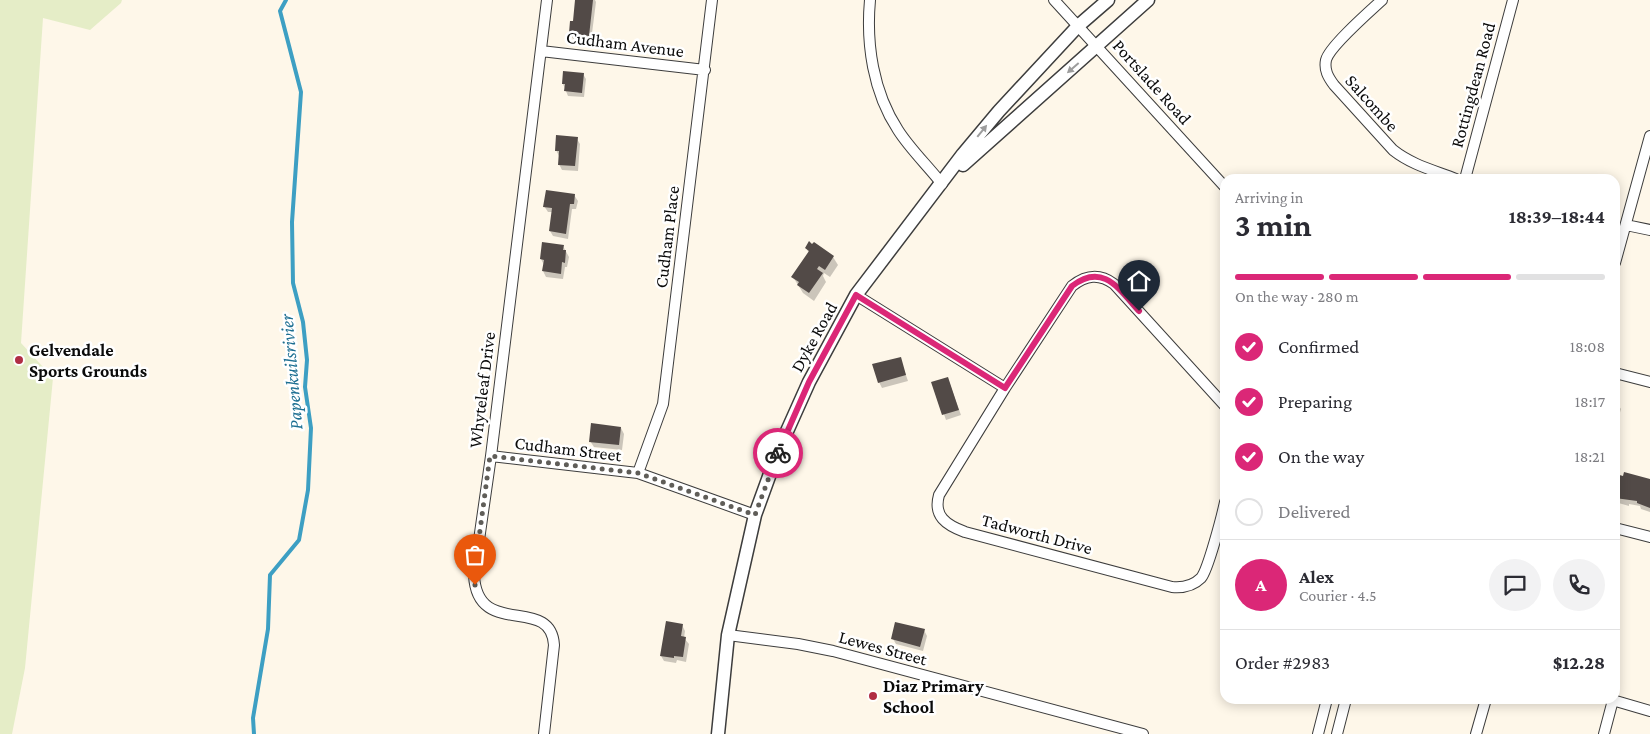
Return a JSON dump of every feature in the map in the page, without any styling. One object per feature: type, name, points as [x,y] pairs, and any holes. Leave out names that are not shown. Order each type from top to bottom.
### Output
[{"type":"street","name":"Whyteleaf Drive","points":[[544,734],[554,645],[551,631],[543,622],[491,609],[479,598],[474,575],[547,0]]},
{"type":"street","name":"Cudham Place","points":[[638,473],[663,404],[712,0]]},
{"type":"street","points":[[870,0],[869,40],[872,62],[884,104],[899,132],[942,184]]},
{"type":"street","name":"Portslade Road","points":[[1054,0],[1220,181]]},
{"type":"street","name":"Dyke Road","points":[[718,734],[728,635],[755,515],[779,449],[809,382],[856,295],[999,111],[1078,26],[1108,0]]},
{"type":"street","name":"Dyke Road","points":[[942,184],[1148,0]]},
{"type":"street","name":"Salcombe","points":[[1382,0],[1329,52],[1326,68],[1327,75],[1393,150],[1417,165],[1442,174]]},
{"type":"street","name":"Rottingdean Road","points":[[1466,174],[1513,0]]},
{"type":"street","name":"Cudham Avenue","points":[[541,51],[705,70]]},
{"type":"street","points":[[1620,246],[1650,136]]},
{"type":"street","points":[[1626,225],[1650,230]]},
{"type":"street","name":"Tadworth Drive","points":[[1220,401],[1114,284],[1099,276],[1089,276],[1072,286],[1005,388],[939,495],[936,503],[940,516],[953,527],[1181,588],[1196,582],[1204,572],[1220,519]]},
{"type":"street","points":[[856,295],[1005,388]]},
{"type":"street","points":[[1620,374],[1650,382]]},
{"type":"street","name":"Cudham Street","points":[[490,456],[638,473],[755,515]]},
{"type":"street","points":[[1620,529],[1650,537]]},
{"type":"street","name":"Lewes Street","points":[[728,635],[798,644],[833,651],[1143,734]]},
{"type":"street","points":[[1620,702],[1650,711]]},
{"type":"street","points":[[1318,734],[1326,704]]},
{"type":"street","points":[[1337,734],[1345,704]]},
{"type":"street","points":[[1476,734],[1485,704]]},
{"type":"street","points":[[1604,734],[1610,704]]},
{"type":"green space","name":"Gelvendale Sports Grounds","points":[[0,0],[122,0],[121,3],[90,30],[43,18],[21,343],[53,378],[25,668],[12,734],[0,734]]},
{"type":"building","points":[[575,0],[593,0],[589,36],[569,33],[570,21],[573,21]]},
{"type":"building","points":[[563,71],[584,73],[582,93],[564,91],[565,84],[562,84]]},
{"type":"building","points":[[556,135],[578,137],[575,166],[558,165],[559,151],[555,151]]},
{"type":"building","points":[[546,190],[575,194],[574,204],[570,204],[566,234],[549,231],[552,208],[543,207]]},
{"type":"building","points":[[809,241],[812,244],[814,242],[834,256],[825,270],[819,266],[817,269],[823,273],[809,293],[797,285],[799,282],[791,277],[809,251],[805,248]]},
{"type":"building","points":[[542,242],[564,245],[563,250],[566,250],[565,263],[562,262],[561,274],[542,271],[544,260],[540,259]]},
{"type":"building","points":[[901,357],[906,375],[878,383],[872,364]]},
{"type":"building","points":[[948,377],[959,410],[942,415],[931,382]]},
{"type":"building","points":[[591,423],[621,427],[619,445],[589,442]]},
{"type":"building","points":[[1624,472],[1650,479],[1650,508],[1637,503],[1637,501],[1620,499],[1620,475],[1623,476]]},
{"type":"building","points":[[666,621],[683,624],[681,636],[686,637],[683,657],[660,656]]},
{"type":"building","points":[[895,622],[925,629],[920,647],[891,639]]},
{"type":"waterway","name":"Papenkuilsrivier","points":[[254,734],[253,718],[268,629],[270,575],[299,540],[308,490],[311,428],[305,387],[307,360],[303,322],[293,283],[292,222],[301,92],[280,11],[286,0]]},
{"type":"way so far","points":[[475,585],[474,575],[490,456],[638,473],[755,515],[778,453]]},
{"type":"place","name":"Gelvendale Sports Grounds","points":[[19,360]]},
{"type":"place","name":"Diaz Primary School","points":[[873,696]]},
{"type":"route","points":[[778,453],[809,382],[856,295],[1005,388],[1072,286],[1081,279],[1089,276],[1099,276],[1109,280],[1139,311]]}]
